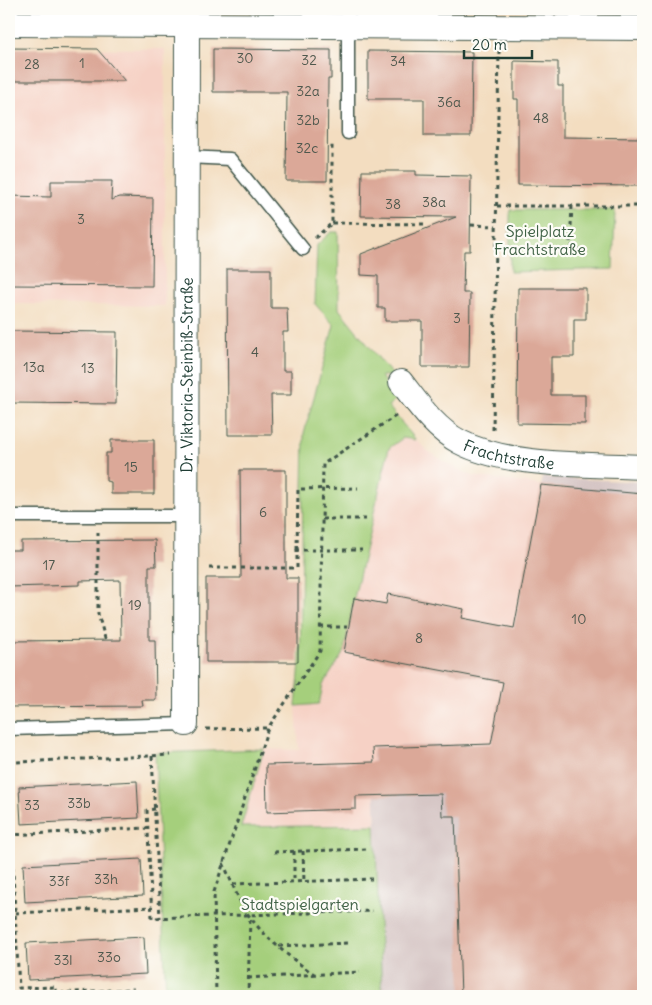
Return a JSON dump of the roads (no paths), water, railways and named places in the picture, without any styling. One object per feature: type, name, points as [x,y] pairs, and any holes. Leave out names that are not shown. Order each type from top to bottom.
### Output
[{"type":"street","points":[[9,24],[186,26],[348,18],[499,28],[592,18],[643,28]]},
{"type":"street","name":"Dr. Viktoria-Steinbiß-Straße","points":[[186,26],[186,724]]},
{"type":"street","name":"Frachtstraße","points":[[402,382],[417,403],[446,432],[460,441],[493,454],[522,459],[643,467]]},
{"type":"lane","points":[[348,18],[348,132]]},
{"type":"lane","points":[[186,157],[230,158],[303,249]]},
{"type":"lane","points":[[9,516],[186,516]]},
{"type":"lane","points":[[9,729],[186,724]]},
{"type":"park label","name":"Spielplatz Frachtstraße","points":[[540,240]]},
{"type":"park label","name":"Stadtspielgarten","points":[[300,904]]}]
